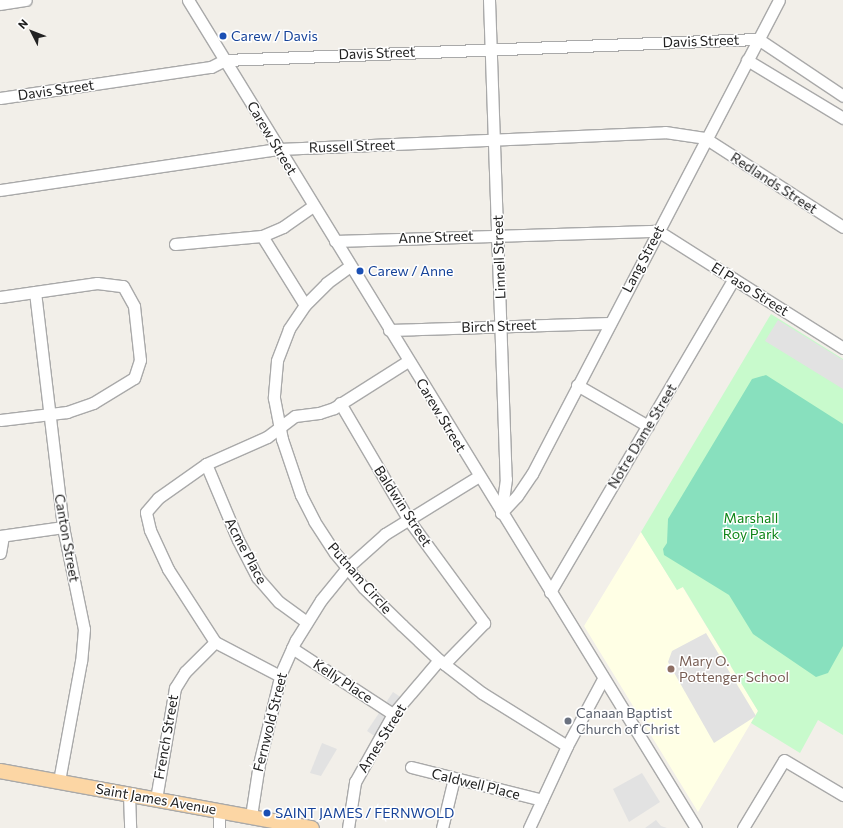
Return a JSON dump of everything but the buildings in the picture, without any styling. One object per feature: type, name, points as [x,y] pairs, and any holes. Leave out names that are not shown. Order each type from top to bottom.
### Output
[{"type":"main road","name":"Saint James Avenue","points":[[0,771],[312,828]]},
{"type":"street","points":[[0,4],[26,0]]},
{"type":"street","name":"Carew Street","points":[[188,0],[602,679],[696,828]]},
{"type":"street","name":"Linnell Street","points":[[489,0],[492,141],[499,235],[506,479],[502,513]]},
{"type":"street","name":"Lang Street","points":[[502,513],[517,496],[532,474],[705,138],[779,0]]},
{"type":"street","points":[[758,39],[843,96]]},
{"type":"street","name":"Davis Street","points":[[0,98],[211,67],[225,60],[758,39]]},
{"type":"street","points":[[747,60],[843,118]]},
{"type":"street","name":"Russell Street","points":[[0,190],[278,149],[492,141],[665,132],[705,138]]},
{"type":"street","name":"Redlands Street","points":[[705,138],[843,227]]},
{"type":"street","points":[[175,244],[262,236],[283,227],[313,206]]},
{"type":"street","name":"Anne Street","points":[[335,241],[658,231]]},
{"type":"street","name":"El Paso Street","points":[[658,231],[843,348]]},
{"type":"street","points":[[262,236],[305,305]]},
{"type":"street","name":"Putnam Circle","points":[[350,266],[327,283],[305,305],[289,329],[277,361],[274,398],[279,427],[301,495],[321,532],[347,568],[383,607],[442,662],[482,693],[567,746]]},
{"type":"street","name":"Notre Dame Street","points":[[550,592],[734,279]]},
{"type":"street","points":[[0,297],[110,283],[123,286],[134,306],[140,360],[134,378],[93,403],[67,412],[0,420]]},
{"type":"street","name":"Canton Street","points":[[35,292],[63,527],[84,629],[81,661],[59,782]]},
{"type":"street","name":"Birch Street","points":[[389,330],[609,323]]},
{"type":"street","points":[[280,676],[215,642],[160,554],[146,512],[154,502],[206,464],[267,437],[295,416],[327,411],[408,361]]},
{"type":"street","points":[[577,385],[648,426]]},
{"type":"street","name":"Baldwin Street","points":[[340,403],[408,518],[471,606]]},
{"type":"street","name":"Acme Place","points":[[206,464],[238,540],[257,577],[279,602],[307,622]]},
{"type":"street","name":"Fernwold Street","points":[[251,816],[259,764],[280,676],[292,648],[320,600],[347,568],[385,534],[408,518],[479,476]]},
{"type":"street","points":[[0,553],[1,536],[63,527]]},
{"type":"street","name":"Ames Street","points":[[348,828],[354,784],[393,714],[442,662],[484,622],[471,606]]},
{"type":"street","name":"French Street","points":[[156,799],[175,688],[185,672],[215,642]]},
{"type":"street","name":"Kelly Place","points":[[292,648],[393,714]]},
{"type":"street","points":[[530,828],[567,746],[602,679]]},
{"type":"street","points":[[743,828],[784,760],[843,795]]},
{"type":"street","name":"Caldwell Place","points":[[411,768],[542,800]]},
{"type":"street","points":[[442,828],[454,778]]},
{"type":"street","points":[[129,794],[130,828]]},
{"type":"street","points":[[219,811],[219,828]]},
{"type":"shaded area","points":[[778,320],[843,360],[843,389],[765,341]]},
{"type":"shaded area","name":"Mary O. Pottenger School","points":[[641,532],[677,590],[682,586],[758,711],[698,812],[584,626]]},
{"type":"shaded area","points":[[706,633],[756,716],[714,743],[668,662],[672,651]]},
{"type":"shaded area","points":[[393,692],[402,698],[376,737],[367,731]]},
{"type":"shaded area","points":[[322,743],[337,749],[321,776],[310,773]]},
{"type":"shaded area","points":[[642,773],[660,802],[629,822],[613,789]]},
{"type":"shaded area","points":[[656,820],[661,826],[667,828],[645,828]]},
{"type":"green space","name":"Marshall Roy Park","points":[[771,314],[843,359],[843,735],[818,720],[800,753],[751,723],[758,711],[683,587],[677,590],[641,532]]},
{"type":"green space","name":"Marshall Roy Park","points":[[766,375],[843,424],[843,646],[828,673],[816,677],[753,634],[729,595],[664,555],[663,549],[667,543],[668,519],[752,379]]},
{"type":"place","name":"Carew / Davis","points":[[223,36]]},
{"type":"place","name":"Carew / Anne","points":[[360,271]]},
{"type":"place","name":"Mary O. Pottenger School","points":[[671,669]]},
{"type":"place","name":"Canaan Baptist Church of Christ","points":[[568,721]]},
{"type":"place","name":"SAINT JAMES / FERNWOLD","points":[[267,813]]}]
